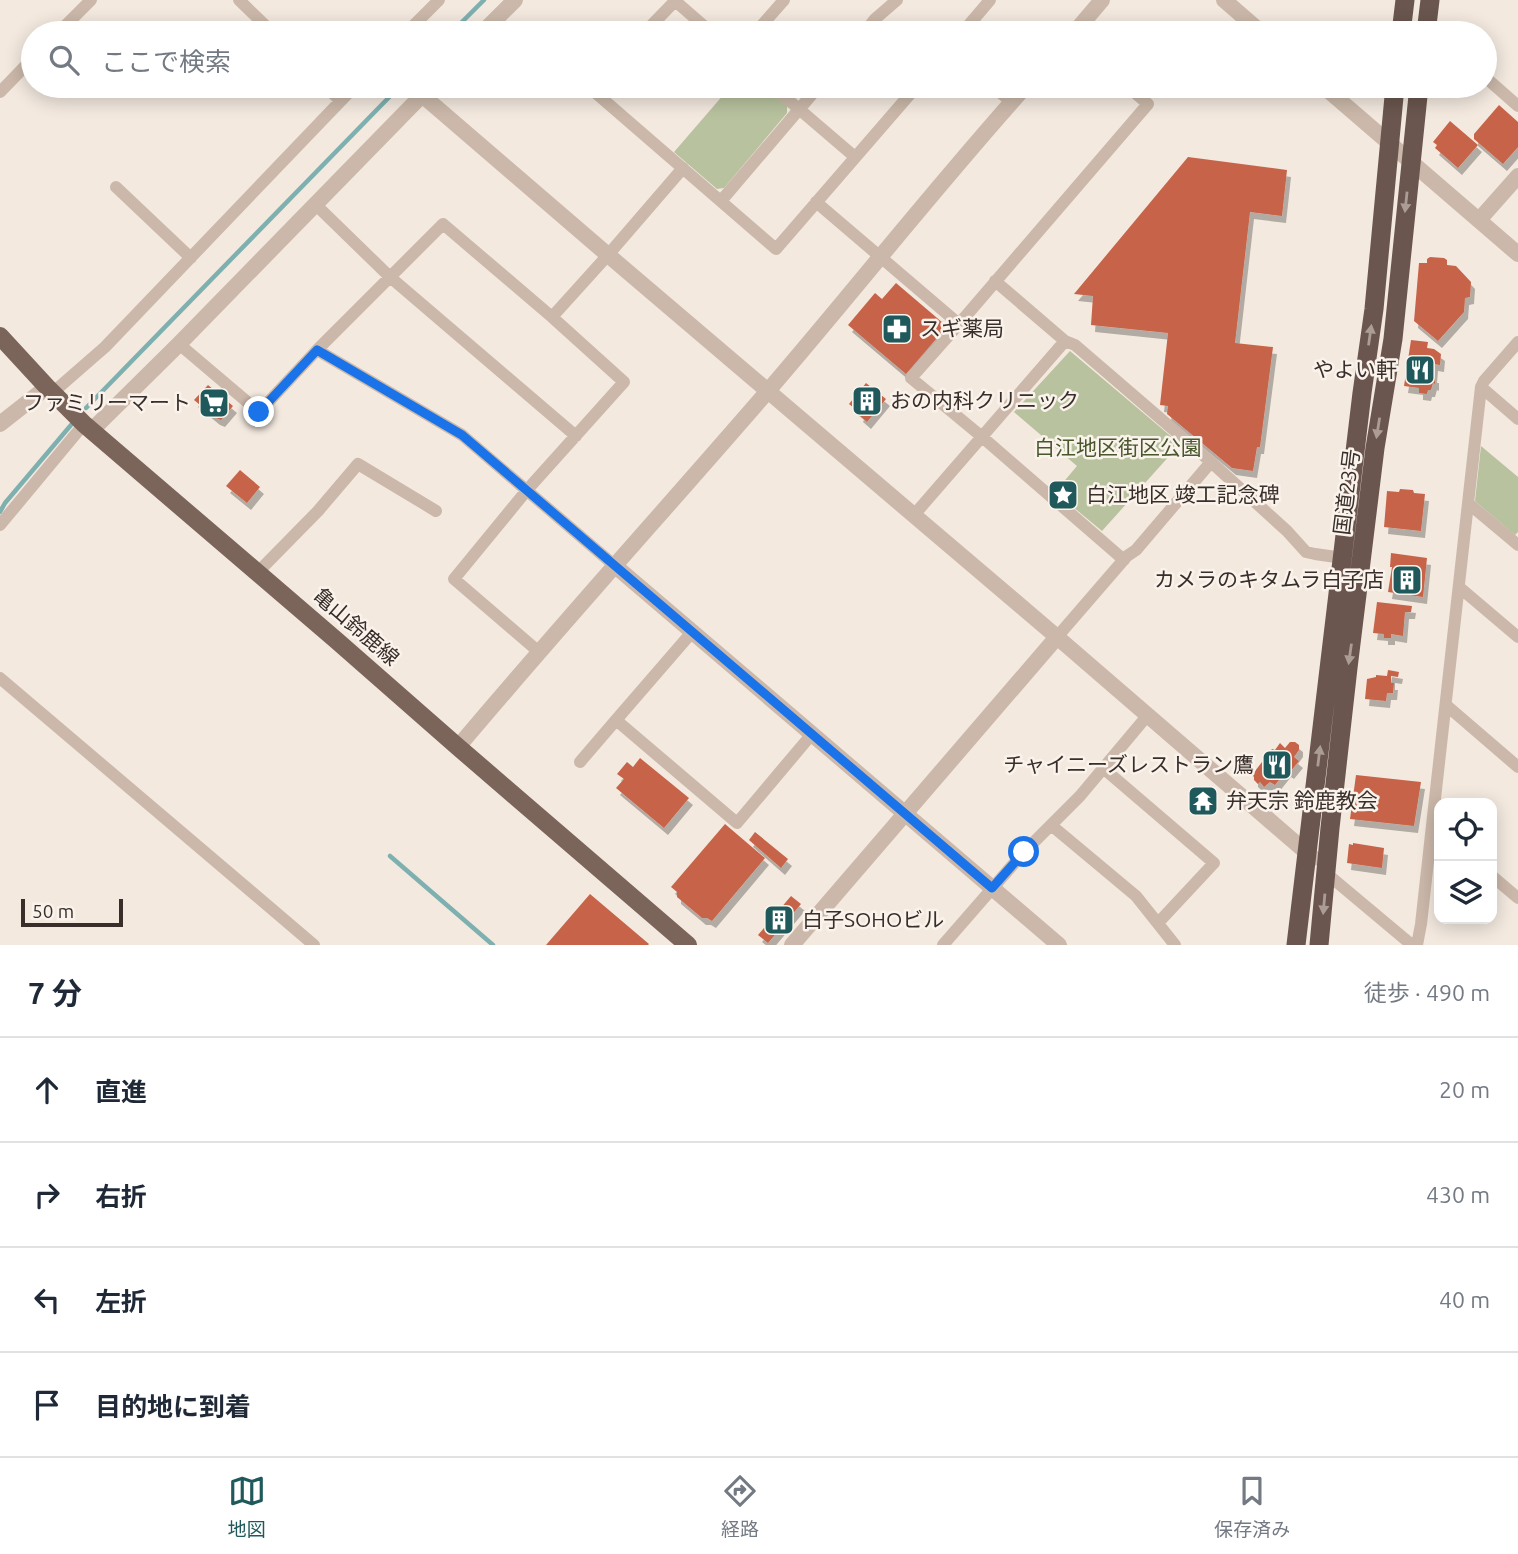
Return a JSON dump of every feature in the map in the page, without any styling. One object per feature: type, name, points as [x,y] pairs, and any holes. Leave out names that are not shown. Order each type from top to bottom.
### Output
[{"type":"highway","points":[[1402,21],[1405,0]]},
{"type":"highway","points":[[1427,21],[1430,0]]},
{"type":"highway","name":"国道23号","points":[[1296,945],[1374,309],[1394,98]]},
{"type":"highway","name":"国道23号","points":[[1319,945],[1346,681],[1375,448],[1392,339],[1418,98]]},
{"type":"main road","name":"亀山鈴鹿線","points":[[0,336],[88,427],[688,945]]},
{"type":"street","points":[[70,21],[91,0]]},
{"type":"street","points":[[239,0],[260,21]]},
{"type":"street","points":[[418,21],[439,0]]},
{"type":"street","points":[[494,21],[515,0]]},
{"type":"street","points":[[655,21],[675,0],[699,21]]},
{"type":"street","points":[[766,21],[784,0]]},
{"type":"street","points":[[873,21],[897,0]]},
{"type":"street","points":[[972,21],[990,0]]},
{"type":"street","points":[[1084,21],[1102,0]]},
{"type":"street","points":[[1224,0],[1248,21]]},
{"type":"street","points":[[1,88],[21,69]]},
{"type":"street","points":[[1497,88],[1518,106]]},
{"type":"street","points":[[338,98],[341,101]]},
{"type":"street","points":[[0,424],[53,388],[105,347],[344,98]]},
{"type":"street","points":[[0,525],[88,427],[179,344],[418,98]]},
{"type":"street","points":[[435,98],[608,255],[1307,851],[1326,873],[1414,945],[1421,925],[1434,840]]},
{"type":"street","points":[[602,98],[776,249],[907,98]]},
{"type":"street","points":[[786,98],[855,157]]},
{"type":"street","points":[[721,201],[810,98]]},
{"type":"street","points":[[1007,98],[1012,102]]},
{"type":"street","points":[[458,747],[767,391],[1016,98]]},
{"type":"street","points":[[1124,560],[911,378],[1148,104],[1141,98]]},
{"type":"street","points":[[1337,98],[1518,254]]},
{"type":"street","points":[[552,317],[683,168]]},
{"type":"street","points":[[1479,220],[1518,176]]},
{"type":"street","points":[[116,187],[191,258]]},
{"type":"street","points":[[816,202],[959,324]]},
{"type":"street","points":[[316,204],[390,277],[576,436]]},
{"type":"street","points":[[179,344],[259,412],[443,224],[552,317],[624,382],[527,490],[454,579],[539,652]]},
{"type":"street","points":[[995,281],[1065,341],[1075,345],[1211,462],[1306,552],[1343,558]]},
{"type":"street","points":[[914,515],[1065,341]]},
{"type":"street","points":[[1438,798],[1481,387],[1518,342]]},
{"type":"street","points":[[317,350],[462,435],[1059,945]]},
{"type":"street","points":[[1481,387],[1518,419]]},
{"type":"street","points":[[792,945],[1211,462]]},
{"type":"street","points":[[257,572],[317,511],[358,464],[436,511]]},
{"type":"street","points":[[1468,503],[1518,545]]},
{"type":"street","points":[[1460,587],[1518,637]]},
{"type":"street","points":[[580,762],[693,631]]},
{"type":"street","points":[[0,678],[314,945]]},
{"type":"street","points":[[1446,705],[1518,767]]},
{"type":"street","points":[[943,945],[992,888],[1080,796],[1147,716]]},
{"type":"street","points":[[616,720],[737,823],[812,734]]},
{"type":"street","points":[[1103,768],[1214,863],[1158,923]]},
{"type":"street","points":[[1051,825],[1136,896],[1175,945]]},
{"type":"street","points":[[1497,880],[1518,898]]},
{"type":"green space","points":[[721,98],[777,98],[787,106],[787,113],[724,188],[717,189],[674,152]]},
{"type":"green space","name":"白江地区街区公園","points":[[1070,351],[1180,444],[1102,531],[1055,492],[1077,466],[1014,412]]},
{"type":"green space","points":[[1481,446],[1518,477],[1518,532],[1515,535],[1475,501]]},
{"type":"building","points":[[1499,105],[1518,122],[1518,147],[1503,164],[1474,139],[1474,134]]},
{"type":"building","points":[[1450,121],[1478,145],[1458,168],[1435,148],[1437,145],[1433,142]]},
{"type":"building","points":[[1188,157],[1287,170],[1282,216],[1250,212],[1235,343],[1273,347],[1260,447],[1257,447],[1253,471],[1232,468],[1167,414],[1168,406],[1160,405],[1168,333],[1091,325],[1093,296],[1074,294]]},
{"type":"building","points":[[1430,257],[1444,258],[1447,265],[1456,266],[1471,282],[1470,297],[1465,298],[1464,312],[1438,341],[1414,321],[1419,263],[1427,263]]},
{"type":"building","name":"スギ薬局","points":[[896,283],[943,323],[943,331],[906,374],[848,325],[875,293],[882,299]]},
{"type":"building","name":"やよい軒","points":[[1411,340],[1428,342],[1427,348],[1441,354],[1440,365],[1434,364],[1435,384],[1433,383],[1427,394],[1419,393],[1419,388],[1404,386]]},
{"type":"building","name":"おの内科クリニック","points":[[866,383],[886,399],[867,422],[849,404]]},
{"type":"building","name":"ファミリーマート","points":[[208,385],[233,406],[221,420],[194,400]]},
{"type":"building","points":[[240,470],[260,487],[247,503],[226,486]]},
{"type":"building","points":[[1400,489],[1425,494],[1421,531],[1384,527],[1387,491],[1399,492]]},
{"type":"building","name":"カメラのキタムラ白子店","points":[[1391,553],[1427,558],[1423,597],[1388,592]]},
{"type":"building","points":[[1377,602],[1412,606],[1411,612],[1405,612],[1403,636],[1391,634],[1391,638],[1384,638],[1384,634],[1373,633]]},
{"type":"building","points":[[1388,670],[1399,672],[1398,677],[1391,676],[1391,683],[1394,683],[1393,693],[1387,693],[1386,701],[1365,699],[1367,679],[1376,675],[1387,676]]},
{"type":"building","name":"チャイニーズレストラン鷹","points":[[1290,742],[1299,745],[1294,757],[1299,761],[1290,772],[1287,770],[1275,785],[1270,782],[1264,787],[1260,782],[1258,784],[1252,775],[1272,749],[1275,750],[1280,743],[1285,748]]},
{"type":"building","points":[[640,758],[689,798],[664,828],[616,788],[624,779],[617,774],[627,762],[633,767]]},
{"type":"building","points":[[1356,775],[1421,782],[1414,826],[1350,819]]},
{"type":"building","points":[[725,824],[765,858],[712,921],[702,918],[677,897],[677,892],[671,887]]},
{"type":"building","points":[[755,832],[788,859],[781,868],[749,840]]},
{"type":"building","points":[[1349,844],[1384,848],[1382,868],[1347,863]]},
{"type":"building","points":[[590,894],[649,944],[546,945]]},
{"type":"building","name":"白子SOHOビル","points":[[791,896],[801,904],[768,943],[758,935]]},
{"type":"waterway","points":[[463,21],[484,0]]},
{"type":"waterway","points":[[86,408],[388,98]]},
{"type":"waterway","points":[[0,512],[71,425]]},
{"type":"waterway","points":[[390,856],[493,945]]},
{"type":"place","name":"スギ薬局","points":[[897,329]]},
{"type":"place","name":"やよい軒","points":[[1420,370]]},
{"type":"place","name":"おの内科クリニック","points":[[867,401]]},
{"type":"place","name":"ファミリーマート","points":[[214,403]]},
{"type":"place","name":"白江地区 竣工記念碑","points":[[1063,495]]},
{"type":"place","name":"カメラのキタムラ白子店","points":[[1407,580]]},
{"type":"place","name":"チャイニーズレストラン鷹","points":[[1277,765]]},
{"type":"place","name":"弁天宗 鈴鹿教会","points":[[1203,801]]},
{"type":"place","name":"白子SOHOビル","points":[[779,920]]},
{"type":"route","points":[[259,412],[317,350],[462,435],[992,888],[1024,852]]}]
